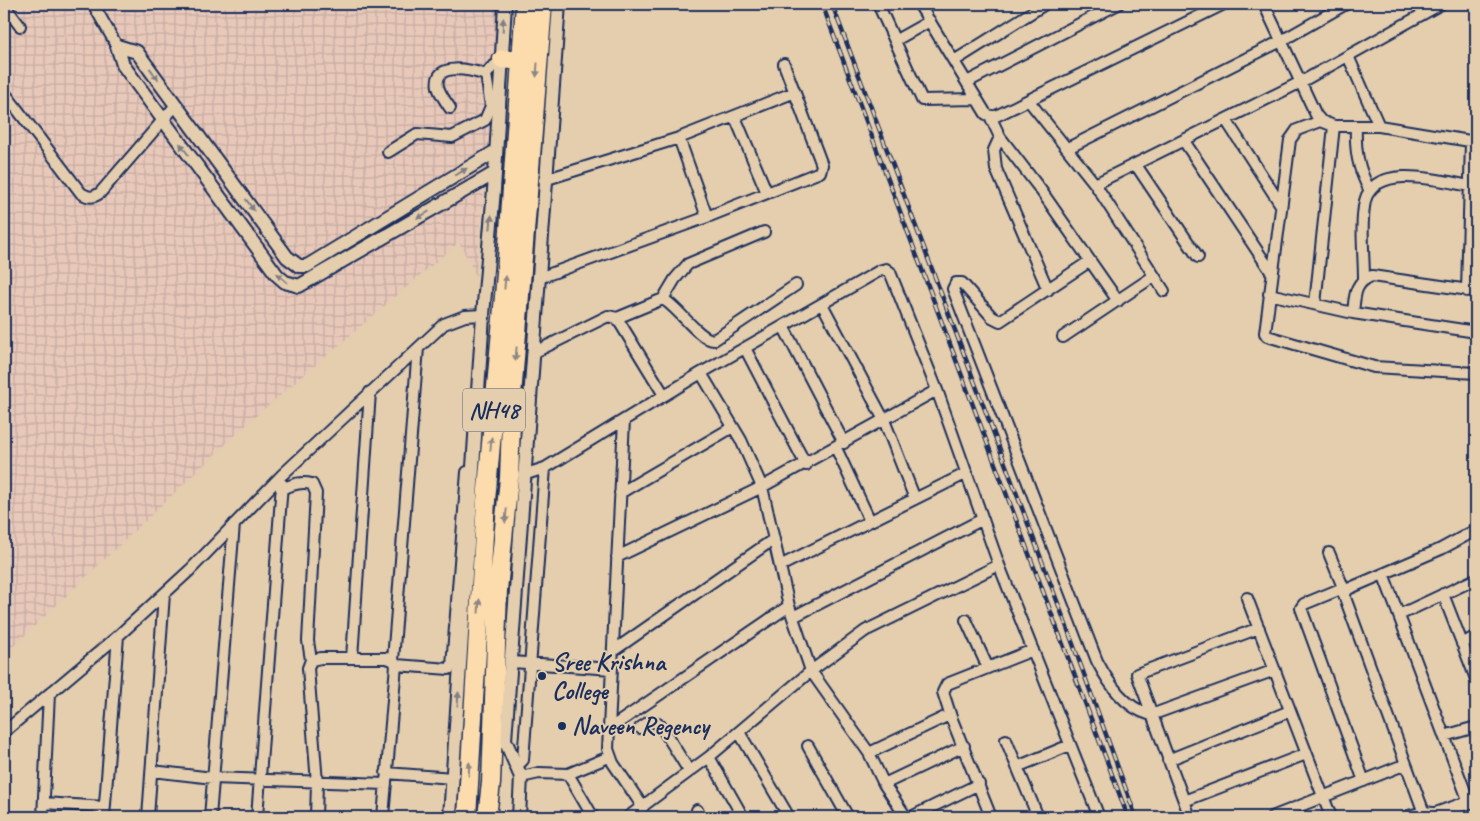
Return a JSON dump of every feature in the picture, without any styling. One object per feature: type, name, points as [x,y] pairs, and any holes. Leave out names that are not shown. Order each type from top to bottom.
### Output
[{"type":"highway","name":"NH48","points":[[467,817],[481,469],[506,274],[525,4]]},
{"type":"highway","name":"NH48","points":[[487,817],[491,783],[498,590],[509,478],[512,396],[543,4]]},
{"type":"highway","points":[[501,60],[520,61]]},
{"type":"highway","points":[[491,783],[499,817]]},
{"type":"street","points":[[93,4],[117,46],[123,65],[277,275],[292,286],[299,286],[495,173]]},
{"type":"street","points":[[450,817],[481,469],[483,316],[495,173],[505,4]]},
{"type":"street","points":[[520,771],[508,751],[505,740],[539,278],[544,180],[559,4]]},
{"type":"street","points":[[878,4],[922,100],[977,99]]},
{"type":"street","points":[[954,61],[1045,4]]},
{"type":"street","points":[[967,82],[1118,4]]},
{"type":"street","points":[[990,116],[994,117],[1224,4]]},
{"type":"street","points":[[1264,4],[1283,40],[1316,115],[1321,121],[1334,126],[1379,126],[1474,142],[1470,186],[1472,291],[1372,276],[1358,284],[1353,313]]},
{"type":"street","points":[[1068,148],[1283,40],[1346,4]]},
{"type":"street","points":[[1095,184],[1301,82],[1442,4]]},
{"type":"street","points":[[4,5],[20,26]]},
{"type":"street","points":[[925,6],[930,21],[986,114],[990,116],[1000,138],[1118,300]]},
{"type":"street","points":[[896,40],[930,21]]},
{"type":"street","points":[[117,46],[137,52],[287,257],[299,266],[307,266],[496,151]]},
{"type":"street","points":[[1348,56],[1379,126]]},
{"type":"street","points":[[388,152],[417,134],[452,137],[485,120],[491,106],[486,76],[491,68],[501,60]]},
{"type":"street","points":[[539,278],[706,217],[816,174],[822,165],[784,64]]},
{"type":"street","points":[[450,108],[439,90],[438,84],[441,76],[453,68],[464,69],[486,76]]},
{"type":"street","points":[[4,92],[86,197],[94,197],[100,193],[176,105]]},
{"type":"street","points":[[544,180],[679,138],[795,92]]},
{"type":"street","points":[[1029,100],[1095,184],[1164,291]]},
{"type":"street","points":[[734,117],[767,193]]},
{"type":"street","points":[[1226,120],[1281,205]]},
{"type":"street","points":[[1321,121],[1304,126],[1292,135],[1264,330],[1267,336],[1374,368],[1476,373]]},
{"type":"street","points":[[1315,304],[1334,126]]},
{"type":"street","points":[[1356,126],[1355,153],[1360,174],[1370,192]]},
{"type":"street","points":[[679,138],[706,217]]},
{"type":"street","points":[[1000,138],[994,150],[996,169],[1048,290]]},
{"type":"street","points":[[1184,141],[1272,273]]},
{"type":"street","points":[[1136,165],[1198,257]]},
{"type":"street","points":[[1364,279],[1364,210],[1370,192],[1378,183],[1391,178],[1410,177],[1470,186]]},
{"type":"street","points":[[533,353],[608,316],[617,318],[664,299],[675,279],[688,264],[764,232]]},
{"type":"street","points":[[1090,260],[1000,321],[992,317],[962,283],[956,283],[953,289],[1097,661],[1125,701],[1142,713],[1151,715],[1275,670]]},
{"type":"street","points":[[523,475],[545,468],[701,373],[879,272],[886,270],[890,272],[937,390],[999,565],[1099,817]]},
{"type":"street","points":[[1063,337],[1154,276]]},
{"type":"street","points":[[664,299],[675,306],[705,338],[714,340],[796,285]]},
{"type":"street","points":[[1269,294],[1353,313],[1476,332]]},
{"type":"street","points":[[822,304],[884,420],[915,499]]},
{"type":"street","points":[[4,732],[118,636],[190,570],[282,475],[444,324],[466,316],[483,316]]},
{"type":"street","points":[[617,318],[664,395]]},
{"type":"street","points":[[783,326],[840,445],[870,521]]},
{"type":"street","points":[[311,660],[321,658],[386,658],[394,663],[449,669],[453,662],[476,332]]},
{"type":"street","points":[[383,817],[418,348]]},
{"type":"street","points":[[745,348],[806,465]]},
{"type":"street","points":[[701,373],[733,427],[762,487],[789,606],[811,671],[869,753],[884,784],[906,817]]},
{"type":"street","points":[[617,558],[806,465],[937,390]]},
{"type":"street","points":[[352,658],[370,392]]},
{"type":"street","points":[[624,420],[609,757],[642,806]]},
{"type":"street","points":[[620,493],[733,427]]},
{"type":"street","points":[[519,817],[520,771],[523,760],[545,468]]},
{"type":"street","points":[[780,566],[967,473]]},
{"type":"street","points":[[257,817],[282,475]]},
{"type":"street","points":[[281,489],[297,483],[307,483],[312,484],[316,493],[308,641],[311,660],[308,668],[317,782],[316,817]]},
{"type":"street","points":[[793,617],[983,519]]},
{"type":"street","points":[[210,817],[234,524]]},
{"type":"street","points":[[1364,780],[1301,608],[1304,604],[1384,576],[1476,530]]},
{"type":"street","points":[[613,651],[774,539]]},
{"type":"street","points":[[1329,553],[1406,764],[1428,815]]},
{"type":"street","points":[[628,817],[709,757],[811,671],[866,631],[999,565]]},
{"type":"street","points":[[1384,576],[1444,736],[1473,801],[1428,815],[1409,817]]},
{"type":"street","points":[[1399,615],[1476,579]]},
{"type":"street","points":[[148,817],[164,594]]},
{"type":"street","points":[[1443,594],[1476,679]]},
{"type":"street","points":[[1247,598],[1331,817]]},
{"type":"street","points":[[609,729],[789,606]]},
{"type":"street","points":[[966,620],[988,668]]},
{"type":"street","points":[[1190,817],[1137,677],[1139,673],[1259,628]]},
{"type":"street","points":[[44,803],[104,812],[118,636]]},
{"type":"street","points":[[1462,644],[1476,636]]},
{"type":"street","points":[[991,817],[943,692],[945,686],[1033,650]]},
{"type":"street","points":[[512,662],[612,669]]},
{"type":"street","points":[[43,817],[49,694]]},
{"type":"street","points":[[1168,760],[1290,711]]},
{"type":"street","points":[[869,753],[945,717],[951,717]]},
{"type":"street","points":[[640,728],[649,722],[655,722],[661,726],[690,771]]},
{"type":"street","points":[[1444,736],[1476,727]]},
{"type":"street","points":[[739,732],[789,817]]},
{"type":"street","points":[[1006,740],[1038,817]]},
{"type":"street","points":[[1017,767],[1070,745]]},
{"type":"street","points":[[808,746],[848,817]]},
{"type":"street","points":[[884,784],[964,746]]},
{"type":"street","points":[[1184,801],[1306,754]]},
{"type":"street","points":[[520,771],[568,774],[609,757]]},
{"type":"street","points":[[709,757],[743,817]]},
{"type":"street","points":[[1272,817],[1406,764]]},
{"type":"street","points":[[152,771],[213,778],[386,784]]},
{"type":"street","points":[[386,773],[453,778]]},
{"type":"street","points":[[568,774],[593,817]]},
{"type":"street","points":[[910,817],[979,784]]},
{"type":"shaded area","points":[[4,4],[501,4],[476,276],[459,242],[248,423],[4,655]]},
{"type":"railway","points":[[822,4],[1128,817]]},
{"type":"railway","points":[[832,4],[1065,622],[1136,817]]},
{"type":"place","name":"Sree Krishna College","points":[[542,676]]},
{"type":"place","name":"Naveen Regency","points":[[562,726]]}]
